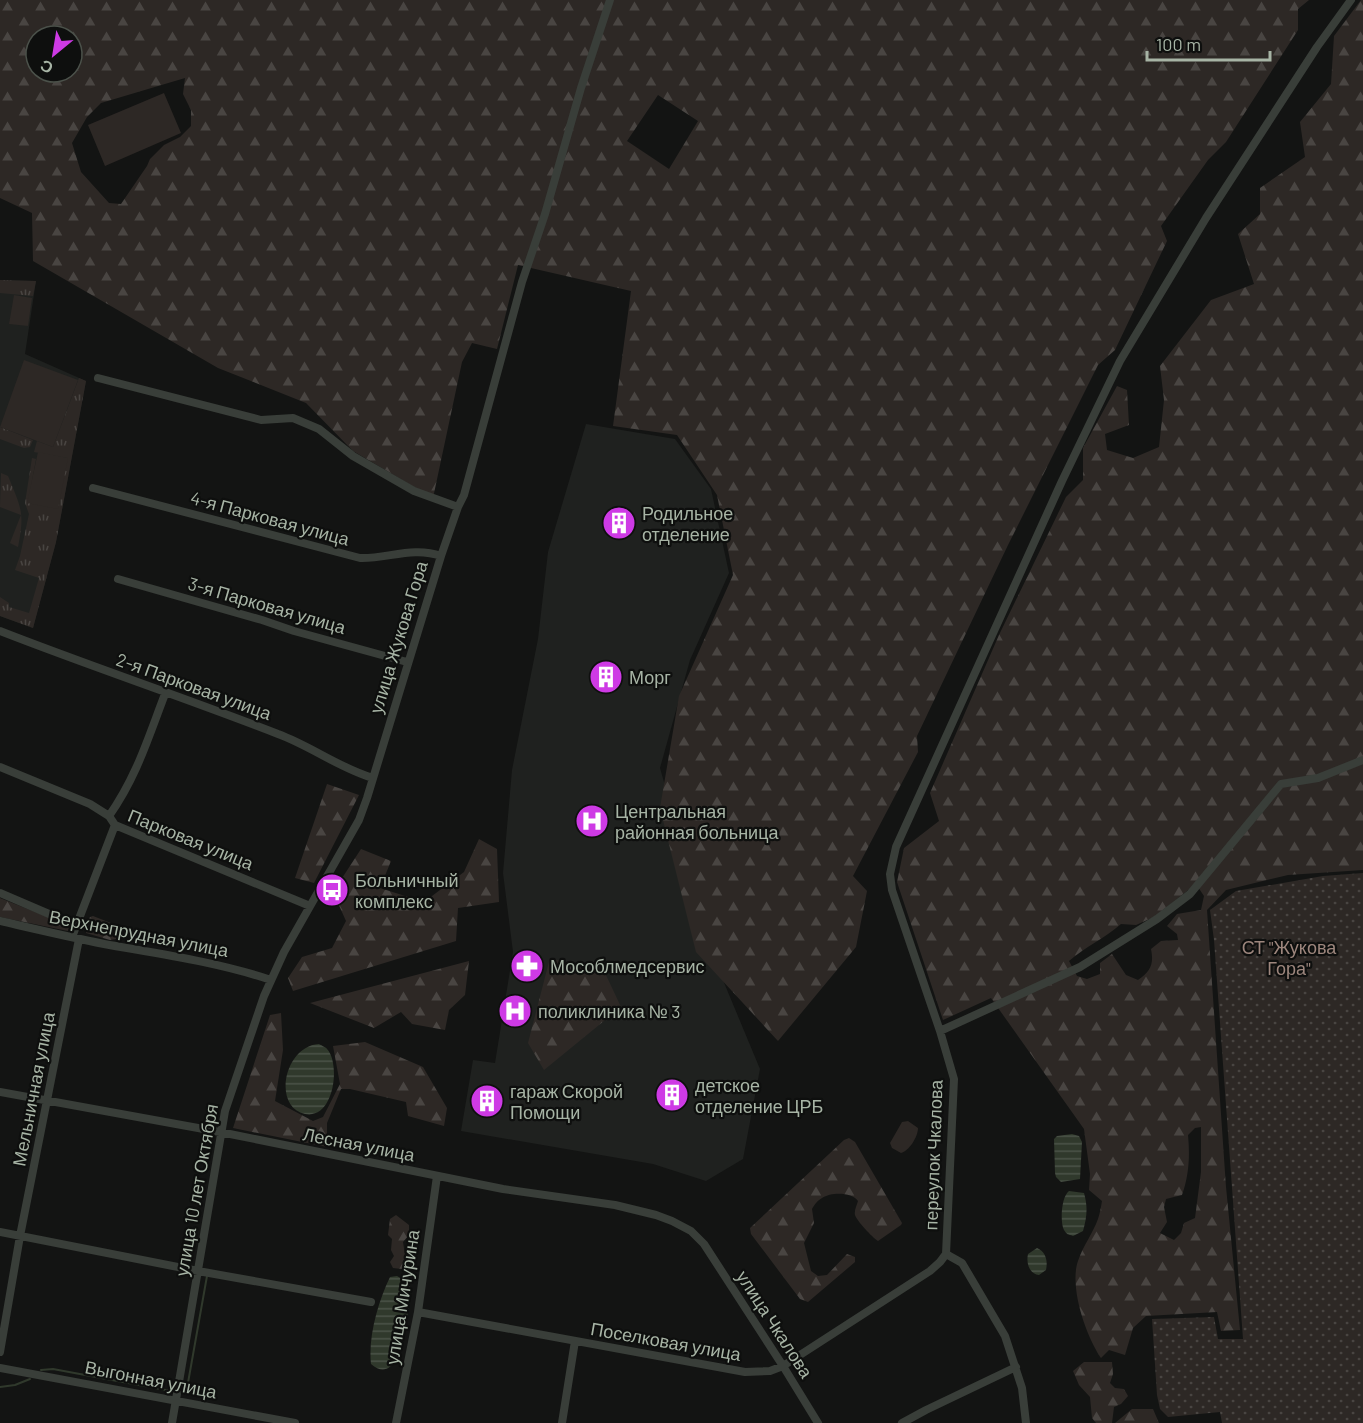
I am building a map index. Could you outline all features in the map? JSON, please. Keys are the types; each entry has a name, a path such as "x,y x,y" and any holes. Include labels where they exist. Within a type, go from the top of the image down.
{"street":[{"path":"98,378 261,420 293,418 319,429 353,456 414,491 458,507 464,495 522,282 610,0"},
{"name":"переулок Чкалова","path":"1026,1423 1022,1388 1005,1336 962,1263 946,1254 954,1079 895,898 890,874 896,848 1062,481 1120,361 1206,219 1317,46 1351,0"},
{"name":"4-я Парковая улица","path":"93,488 360,558 376,559 406,552 441,556"},
{"name":"улица Жукова Гора","path":"373,778 407,662 458,507"},
{"name":"3-я Парковая улица","path":"118,579 233,611 294,632 407,662"},
{"name":"2-я Парковая улица","path":"0,631 165,694 279,734 354,772 373,778"},
{"path":"108,816 122,797 139,765 165,694"},
{"path":"940,1031 1080,967 1156,919 1190,894 1281,784 1318,778 1363,760"},
{"name":"Парковая улица","path":"0,766 90,804 108,816 115,825 310,906"},
{"name":"улица 10 лет Октября","path":"172,1423 220,1132 237,1074 271,980 284,952 359,820 373,778"},
{"name":"Мельничная улица","path":"0,1352 77,926 115,825"},
{"path":"0,893 77,926"},
{"name":"Верхнепрудная улица","path":"0,921 241,970 271,980"},
{"name":"Лесная улица","path":"0,1092 220,1132 503,1189 615,1205 656,1215 691,1231 704,1244"},
{"name":"улица Мичурина","path":"396,1423 418,1312 437,1176"},
{"path":"0,1232 371,1302"},
{"name":"улица Чкалова","path":"704,1244 818,1423"},
{"name":"Поселковая улица","path":"418,1312 745,1372 770,1371 783,1366 930,1271 946,1254"},
{"path":"562,1423 575,1341"},
{"path":"902,1423 1016,1366"},
{"name":"Выгонная улица","path":"0,1368 295,1423"}],"shaded area":[{"path":"0,280 36,281 25,354 86,381 56,542 33,628 0,616"},
{"name":"Центральная районная больница","path":"586,424 675,439 711,489 729,573 690,660 660,768 715,961 760,1069 743,1159 706,1181 653,1164 461,1131 473,1060 495,1063 513,952 503,873 512,770 538,639 548,552"},
{"path":"319,1044 327,1048 334,1066 332,1089 323,1108 315,1114 305,1114 295,1109 288,1100 287,1077 290,1065 297,1055 307,1047"},
{"path":"1072,1134 1079,1136 1082,1142 1080,1179 1061,1182 1055,1173 1054,1139 1057,1136"},
{"path":"1069,1191 1084,1193 1086,1203 1083,1231 1073,1236 1065,1232 1062,1222 1063,1204"},
{"path":"1037,1248 1046,1257 1047,1263 1046,1270 1039,1275 1029,1268 1027,1261 1028,1254"},
{"path":"397,1276 407,1282 411,1290 405,1328 397,1357 390,1366 382,1370 371,1364 371,1343 378,1308 386,1287 390,1277"}],"green space":[{"path":"0,0 1309,0 1298,9 1298,30 1226,142 1208,160 1161,226 1167,241 1115,350 1098,365 1008,545 917,736 918,752 853,876 867,891 856,947 778,1041 696,952 660,808 679,696 733,575 717,495 677,435 613,426 631,291 518,265 497,349 472,343 462,362 433,498 353,451 306,403 218,368 33,261 32,213 0,198","holes":["185,78 183,94 191,110 191,126 180,137 164,145 150,159 121,204 109,203 81,172 72,143 87,117 101,103","658,95 698,121 669,169 627,141"]},
{"path":"1363,0 1363,870 1288,875 1226,890 1207,910 1226,1187 1240,1330 1221,1331 1217,1312 1146,1316 1133,1328 1125,1355 1109,1350 1101,1358 1095,1349 1080,1311 1076,1284 1078,1261 1098,1219 1102,1201 1089,1190 1090,1174 1084,1129 991,998 943,1020 897,882 904,848 939,821 930,793 999,635 1066,497 1083,480 1083,448 1117,386 1127,390 1129,425 1105,434 1107,450 1133,458 1159,447 1164,400 1160,366 1211,300 1254,284 1238,234 1260,214 1260,188 1305,157 1300,122 1331,84 1334,36","holes":["1196,884 1204,896 1201,910 1177,914 1167,926 1177,934 1178,940 1161,941 1151,949 1151,967 1142,977 1138,980 1126,975 1112,954 1100,963 1100,974 1087,979 1077,976 1069,961 1075,956 1121,924 1136,925 1154,917","1201,1127 1201,1172 1195,1218 1184,1223 1181,1233 1174,1240 1160,1233 1167,1222 1164,1207 1166,1199 1182,1195 1188,1165 1188,1135 1195,1128"]},
{"path":"164,93 181,133 105,166 88,125"},
{"path":"0,280 36,281 33,296 0,293"},
{"path":"14,295 32,298 28,326 9,324"},
{"path":"24,360 78,380 53,447 0,427"},
{"path":"79,378 86,381 56,542 33,628 0,616 0,597 9,603 9,607 29,613 39,578 15,570 29,514 25,503 32,458 36,459 28,503 67,458 34,452 37,441 53,447"},
{"path":"0,427 33,440 30,447 24,448 0,439"},
{"path":"38,452 68,458 58,509 27,503"},
{"path":"1,473 8,476 21,515 0,507"},
{"path":"21,516 18,547 10,543"},
{"path":"327,784 359,795 314,883 295,878"},
{"path":"479,839 497,849 499,902 458,908 456,941 293,991 288,978 302,957 332,948 346,921 333,892 361,849 391,861 380,888 424,902 464,872"},
{"name":"СТ \"Жукова Гора\"","path":"1363,873 1363,1423 1222,1423 1220,1412 1168,1417 1160,1409 1157,1395 1152,1319 1214,1317 1218,1339 1243,1339 1210,910 1236,891 1323,876"},
{"path":"0,898 70,926 68,931 0,917"},
{"path":"93,916 116,925 119,931 116,939 110,940 86,933 86,923"},
{"path":"550,958 605,973 621,1007 544,1070 528,1043"},
{"path":"469,961 465,995 449,1010 445,1030 412,1024 401,1012 374,1028 310,1003"},
{"path":"281,1013 283,1050 275,1101 313,1121 323,1117 340,1084 333,1046 365,1042 423,1067 447,1108 444,1126 408,1116 406,1102 341,1089 327,1123 327,1147 233,1128 270,1015"},
{"path":"908,1121 918,1128 918,1132 910,1147 901,1153 892,1148 890,1143 902,1122"},
{"path":"849,1138 855,1142 902,1223 878,1241 856,1218 855,1211 858,1201 855,1198 836,1194 819,1200 812,1209 814,1223 804,1243 811,1271 818,1276 827,1275 847,1254 855,1257 855,1262 808,1302 800,1299 751,1234 750,1228 844,1140"},
{"path":"396,1215 409,1225 409,1235 403,1242 406,1262 402,1269 393,1268 390,1262 394,1256 391,1250 392,1239 388,1235 390,1219"},
{"path":"1084,1362 1112,1362 1113,1374 1110,1383 1115,1388 1124,1389 1128,1396 1121,1404 1114,1407 1112,1423 1096,1423 1092,1418 1090,1397 1079,1385 1073,1371"},
{"path":"1132,1409 1153,1409 1159,1423 1115,1423"}],"waterway":[{"path":"186,1394 207,1276"},
{"path":"41,1370 53,1369 171,1391"},
{"path":"0,1387 15,1385 30,1379"}],"place":[{"name":"Родильное отделение","path":"619,523"},
{"name":"Морг","path":"606,677"},
{"name":"Центральная районная больница","path":"592,821"},
{"name":"Больничный комплекс","path":"332,890"},
{"name":"Мособлмедсервис","path":"527,966"},
{"name":"поликлиника № 3","path":"515,1011"},
{"name":"детское отделение ЦРБ","path":"672,1095"},
{"name":"гараж Скорой Помощи","path":"487,1101"}]}
